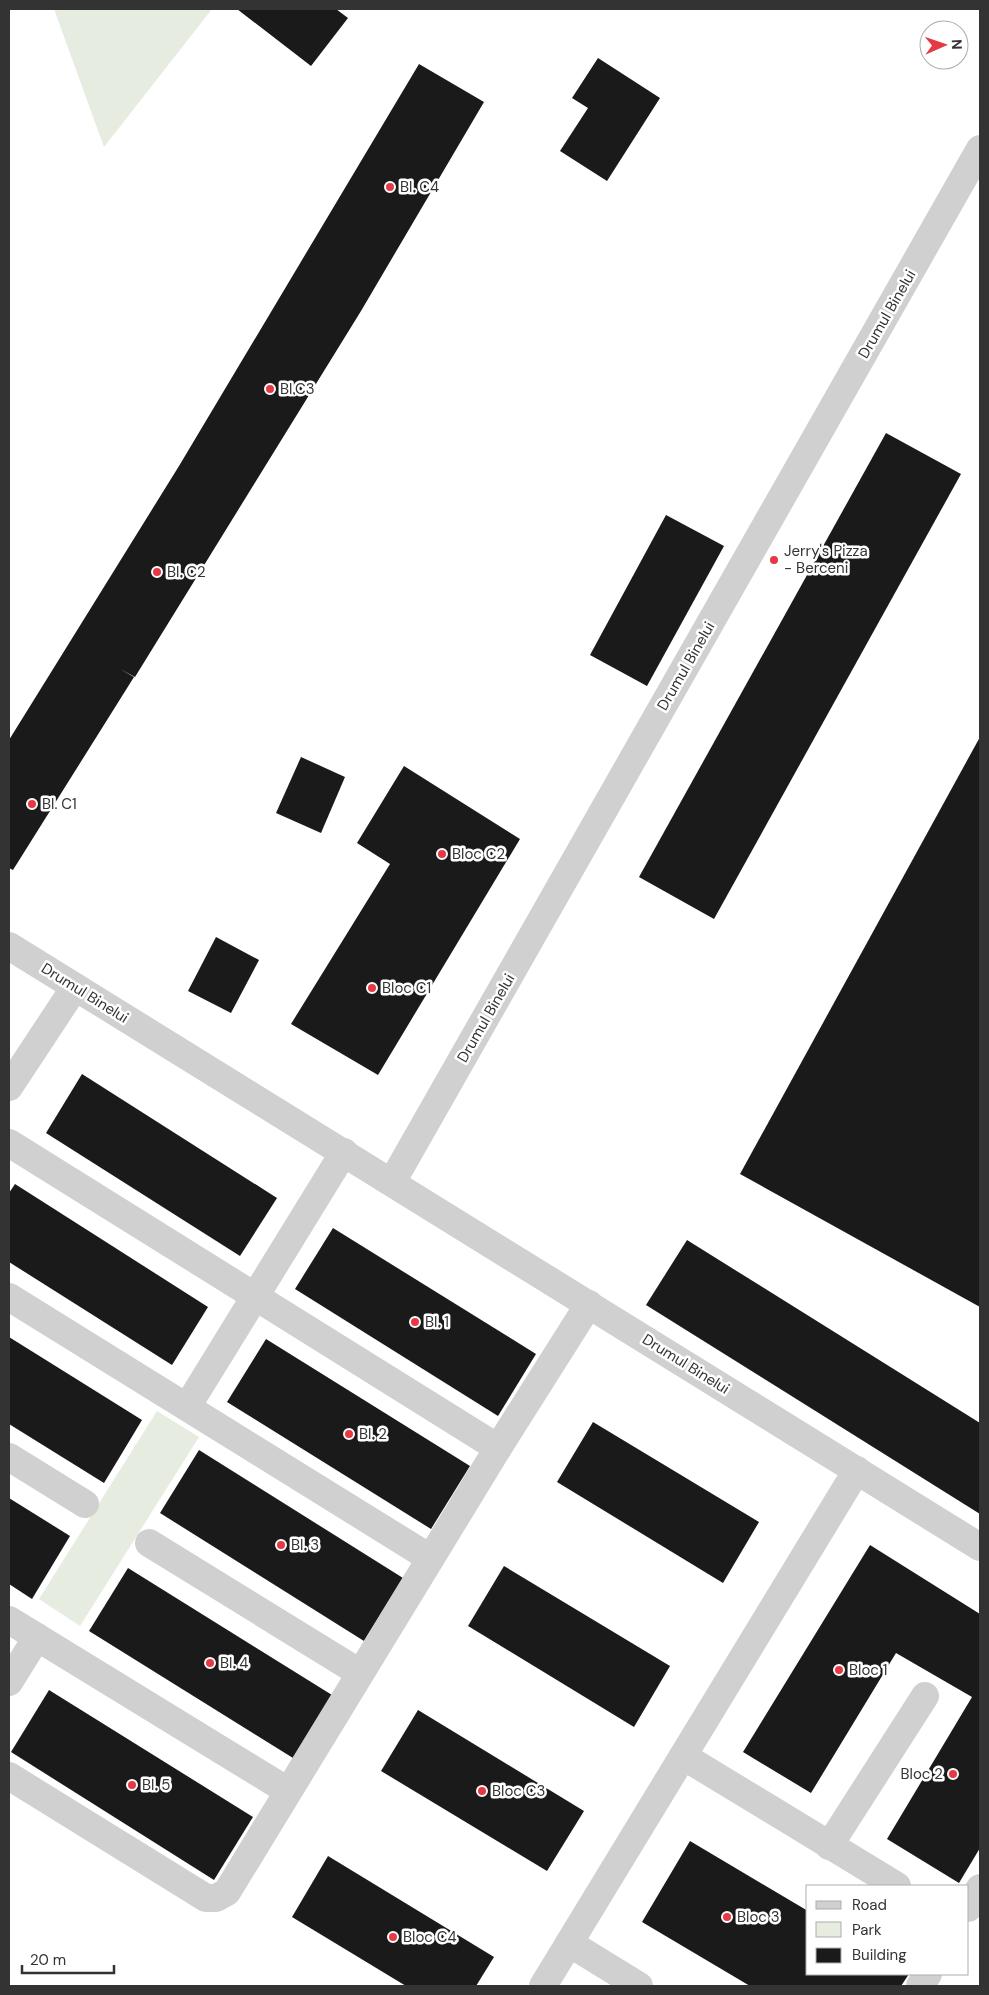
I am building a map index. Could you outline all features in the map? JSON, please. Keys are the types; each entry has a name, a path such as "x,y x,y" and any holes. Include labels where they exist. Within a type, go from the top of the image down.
{"street":[{"name":"Drumul Binelui","path":"392,1182 980,149"},
{"name":"Drumul Binelui","path":"9,946 980,1546"},
{"path":"9,1087 75,987"},
{"path":"9,1143 498,1448"},
{"path":"187,1408 344,1152"},
{"path":"9,1297 430,1558"},
{"path":"9,1776 206,1898 216,1898 226,1892 430,1558 589,1304"},
{"path":"9,1457 84,1504"},
{"path":"543,1986 857,1470"},
{"path":"149,1543 360,1673"},
{"path":"9,1620 288,1791"},
{"path":"9,1682 37,1637"},
{"path":"829,1846 925,1696"},
{"path":"683,1756 895,1885"},
{"path":"969,1906 980,1888"},
{"path":"569,1943 638,1986"},
{"path":"920,1986 927,1975"}],"green space":[{"path":"54,9 212,9 104,147"},
{"path":"157,1411 199,1437 80,1626 39,1599"}],"building":[{"path":"237,9 336,9 348,18 311,66"},
{"path":"598,58 660,98 607,181 560,151 588,108 572,98"},
{"path":"419,64 484,102 361,311 135,677 120,669 134,677 13,870 9,868 9,740 179,466"},
{"path":"886,433 961,474 714,919 639,877"},
{"path":"666,515 724,546 647,686 590,655"},
{"path":"980,737 980,1307 740,1174"},
{"path":"301,757 345,777 321,833 276,813"},
{"path":"404,766 520,839 378,1075 291,1024 390,864 357,843"},
{"path":"216,937 259,960 231,1013 188,991"},
{"path":"82,1074 277,1198 240,1256 46,1133"},
{"path":"15,1184 208,1307 172,1365 9,1262 9,1193"},
{"name":"Bl. 1","path":"333,1228 536,1354 498,1416 295,1289"},
{"path":"687,1240 980,1423 980,1514 646,1305"},
{"path":"9,1337 142,1420 104,1483 9,1424"},
{"name":"Bl. 2","path":"266,1339 470,1466 431,1529 227,1402"},
{"path":"593,1422 759,1522 723,1583 557,1482"},
{"name":"Bl. 3","path":"199,1450 403,1578 364,1641 160,1513"},
{"path":"9,1498 70,1536 32,1599 9,1584"},
{"name":"Bloc 1","path":"870,1545 980,1614 980,1848 959,1883 887,1839 972,1697 896,1653 811,1793 743,1752"},
{"path":"504,1566 670,1666 634,1727 468,1626"},
{"name":"Bl. 4","path":"128,1568 332,1695 293,1758 89,1631"},
{"name":"Bl. 5","path":"49,1690 253,1817 214,1880 11,1752"},
{"name":"Bloc C3","path":"418,1710 584,1811 547,1871 381,1771"},
{"name":"Bloc 3","path":"690,1841 806,1910 806,1975 908,1975 901,1986 750,1986 642,1922"},
{"name":"Bloc C4","path":"328,1856 494,1957 476,1986 406,1986 292,1917"}],"place":[{"name":"Bl. C4","path":"390,187"},
{"name":"Bl.C3","path":"270,389"},
{"name":"Jerry's Pizza - Berceni","path":"774,560"},
{"name":"Bl. C2","path":"157,572"},
{"name":"Bl. C1","path":"32,804"},
{"name":"Bloc C2","path":"442,854"},
{"name":"Bloc C1","path":"372,988"},
{"name":"Bl. 1","path":"415,1322"},
{"name":"Bl. 2","path":"349,1434"},
{"name":"Bl. 3","path":"281,1545"},
{"name":"Bl. 4","path":"210,1663"},
{"name":"Bloc 1","path":"839,1670"},
{"name":"Bloc 2","path":"953,1774"},
{"name":"Bl. 5","path":"132,1785"},
{"name":"Bloc C3","path":"482,1791"},
{"name":"Bloc 3","path":"727,1917"},
{"name":"Bloc C4","path":"393,1937"}]}
